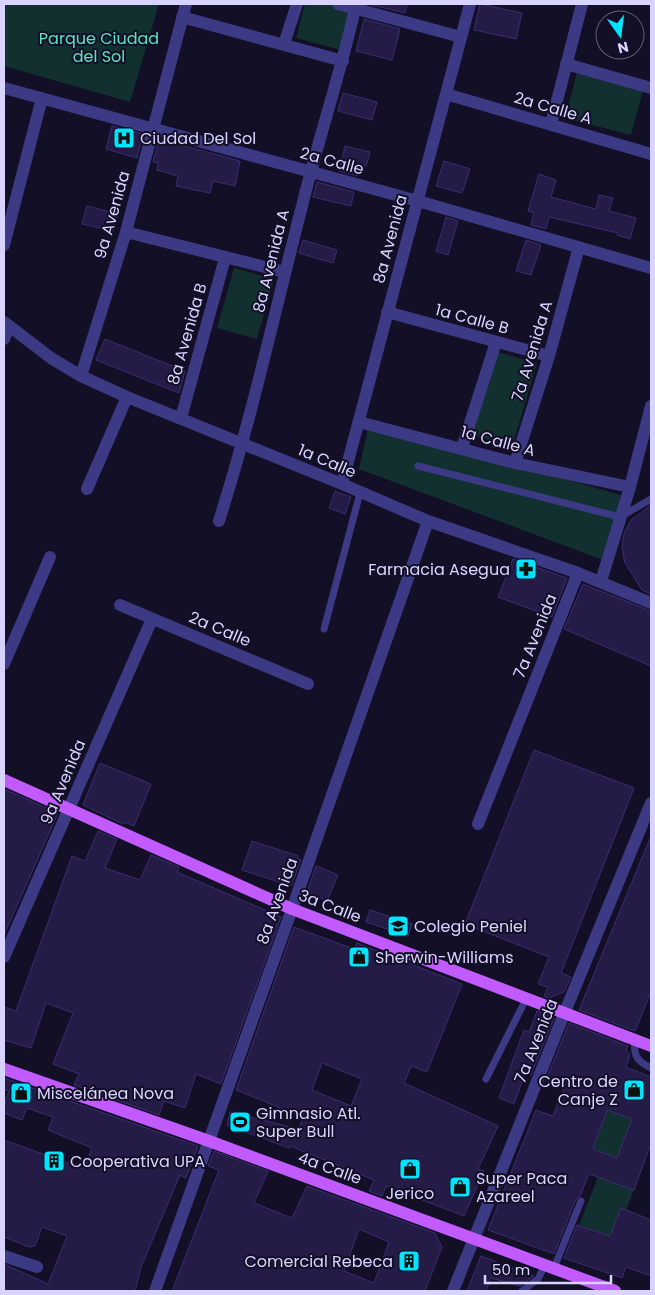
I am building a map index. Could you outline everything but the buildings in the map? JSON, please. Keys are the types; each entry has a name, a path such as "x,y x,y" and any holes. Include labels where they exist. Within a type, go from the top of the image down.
{"main road":[{"name":"3a Calle","path":"4,780 292,909 651,1046"},
{"name":"4a Calle","path":"4,1069 209,1141 615,1291"}],"street":[{"name":"9a Avenida","path":"81,376 126,232 186,4"},
{"path":"284,44 297,4"},
{"path":"338,4 461,37"},
{"name":"8a Avenida","path":"342,484 470,4"},
{"path":"551,124 582,4"},
{"name":"8a Avenida A","path":"219,521 242,445 310,172 343,61 355,9"},
{"path":"182,17 343,61"},
{"path":"566,64 651,88"},
{"name":"2a Calle","path":"4,88 418,200 651,268"},
{"name":"2a Calle A","path":"446,94 651,154"},
{"path":"4,245 9,198 42,98"},
{"path":"126,232 285,272"},
{"name":"7a Avenida A","path":"515,463 549,356 579,247"},
{"name":"8a Avenida B","path":"181,418 225,258"},
{"name":"1a Calle B","path":"387,312 549,356"},
{"path":"4,339 7,324"},
{"name":"1a Calle","path":"7,324 81,376 127,397 428,521 578,572 651,603"},
{"path":"462,448 496,342"},
{"path":"87,489 127,397"},
{"path":"601,581 630,487 651,406"},
{"name":"1a Calle A","path":"359,422 515,463 630,487"},
{"name":"8a Avenida","path":"155,1291 428,521"},
{"path":"4,664 50,557"},
{"name":"7a Avenida","path":"478,824 578,572"},
{"name":"2a Calle","path":"120,605 308,684"},
{"name":"9a Avenida","path":"4,958 152,619"},
{"name":"7a Avenida","path":"453,1291 564,1014 651,804"},
{"path":"4,1256 37,1267"}],"lane":[{"path":"418,466 620,518 651,498"},
{"path":"324,629 360,493"},
{"path":"486,1079 526,999"},
{"path":"635,1040 635,1055 638,1060 651,1068"},
{"path":"522,1291 550,1267 581,1201"}],"green space":[{"name":"Parque Ciudad del Sol","path":"4,4 159,4 130,102 4,66"},
{"path":"305,4 353,4 341,50 296,38"},
{"path":"578,69 644,87 631,135 565,118"},
{"path":"234,268 274,279 257,339 217,328"},
{"path":"497,352 537,363 512,447 472,435"},
{"path":"369,424 621,495 603,560 359,469"},
{"path":"607,1110 632,1119 617,1158 593,1149"},
{"path":"598,1177 634,1190 626,1210 610,1236 579,1225"}],"place":[{"name":"Ciudad Del Sol","path":"124,138"},
{"name":"Farmacia Asegua","path":"526,569"},
{"name":"Colegio Peniel","path":"398,926"},
{"name":"Sherwin-Williams","path":"359,957"},
{"name":"Centro de Canje Z","path":"634,1090"},
{"name":"Miscelánea Nova","path":"21,1093"},
{"name":"Gimnasio Atl. Super Bull","path":"240,1122"},
{"name":"Cooperativa UPA","path":"54,1161"},
{"name":"Jerico","path":"410,1169"},
{"name":"Super Paca Azareel","path":"460,1187"},
{"name":"Comercial Rebeca","path":"409,1261"}]}
